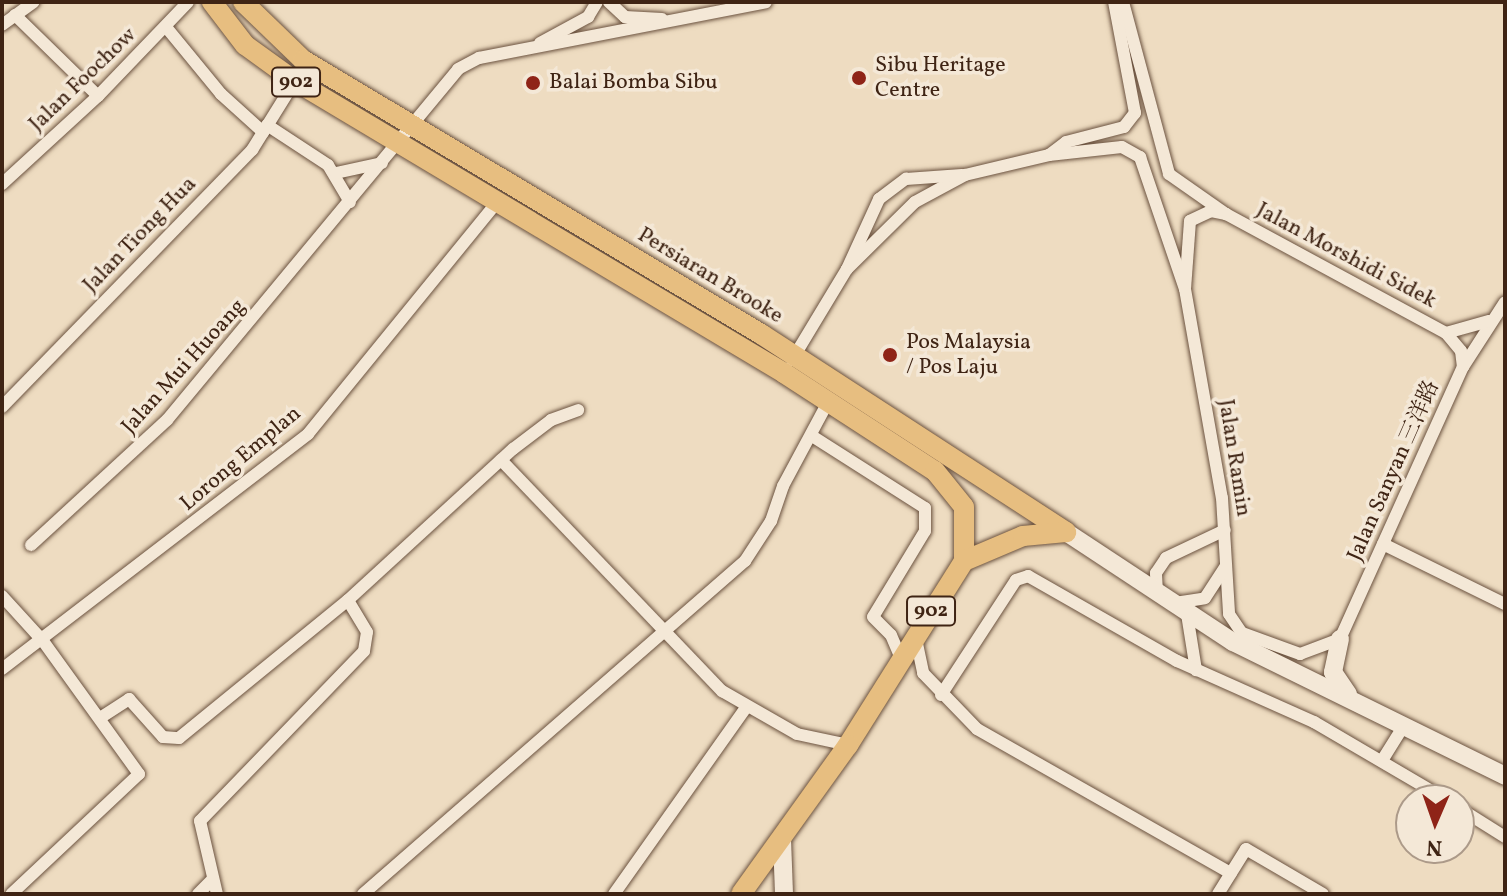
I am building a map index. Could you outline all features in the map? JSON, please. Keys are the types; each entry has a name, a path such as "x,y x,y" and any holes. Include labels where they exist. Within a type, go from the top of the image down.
{"main road":[{"name":"Persiaran Brooke","path":"212,2 237,37 389,154 497,202 789,364 828,402 953,488 966,515 964,561"},
{"name":"Persiaran Brooke","path":"243,2 303,60 789,364 1066,532"},
{"path":"964,561 1023,536 1066,532"},
{"name":"902","path":"741,894 848,745 964,561"}],"street":[{"path":"2,25 34,2"},
{"name":"Jalan Foochow","path":"2,184 98,96 188,2"},
{"path":"534,47 588,17 597,2"},
{"path":"609,2 625,17 677,20 766,2"},
{"path":"1049,155 1066,142 1124,127 1135,113 1114,2"},
{"name":"Jalan Morshidi Sidek","path":"1123,2 1163,163 1183,186 1226,214 1446,333"},
{"path":"15,15 98,96"},
{"name":"Jalan Mui Huoang","path":"31,545 167,420 458,69 479,58 677,20"},
{"path":"166,27 221,94 265,128 336,173 350,202"},
{"name":"Jalan Tiong Hua","path":"2,407 252,150 295,81"},
{"path":"789,364 847,269 867,219 888,190 906,179 965,175 1049,155 1132,149 1140,157 1185,289"},
{"path":"336,173 389,154"},
{"path":"847,269 915,202 965,175"},
{"name":"Lorong Emplan","path":"2,669 43,641 308,434 497,202"},
{"name":"Jalan Ramin","path":"1226,214 1211,211 1190,221 1185,289 1225,530 1229,614 1242,633 1300,654 1340,639"},
{"name":"Jalan Sanyan 三洋路","path":"1340,639 1463,367 1489,321 1505,302"},
{"path":"1463,367 1461,351 1446,333 1489,321"},
{"path":"363,894 668,633 745,561 828,402"},
{"path":"100,718 129,699 163,737 179,738 348,600 501,460 551,420 578,410"},
{"path":"812,436 925,508 925,531 873,617 891,635 901,658"},
{"path":"501,460 745,709 797,734 848,745"},
{"path":"1164,600 1155,580 1166,558 1225,530"},
{"path":"1066,532 1187,614 1505,776"},
{"path":"1383,544 1505,604"},
{"path":"1164,600 1189,604 1205,598 1215,589 1227,563"},
{"path":"941,695 1021,577 1041,580 1196,670 1314,722 1422,784"},
{"path":"2,596 43,641 139,774 11,894"},
{"path":"217,894 200,821 364,651 367,632 348,600"},
{"path":"1187,614 1196,670"},
{"path":"915,636 923,673 977,729 1231,873"},
{"path":"1340,639 1334,680 1363,706"},
{"path":"614,894 745,709"},
{"path":"1383,759 1404,726"},
{"path":"1475,818 1505,837"},
{"path":"782,839 782,886"},
{"path":"1218,894 1246,849 1323,894"},
{"path":"198,894 212,880"}],"place":[{"name":"Sibu Heritage Centre","path":"859,78"},
{"name":"Balai Bomba Sibu","path":"533,83"},
{"name":"Pos Malaysia / Pos Laju","path":"890,355"}]}
